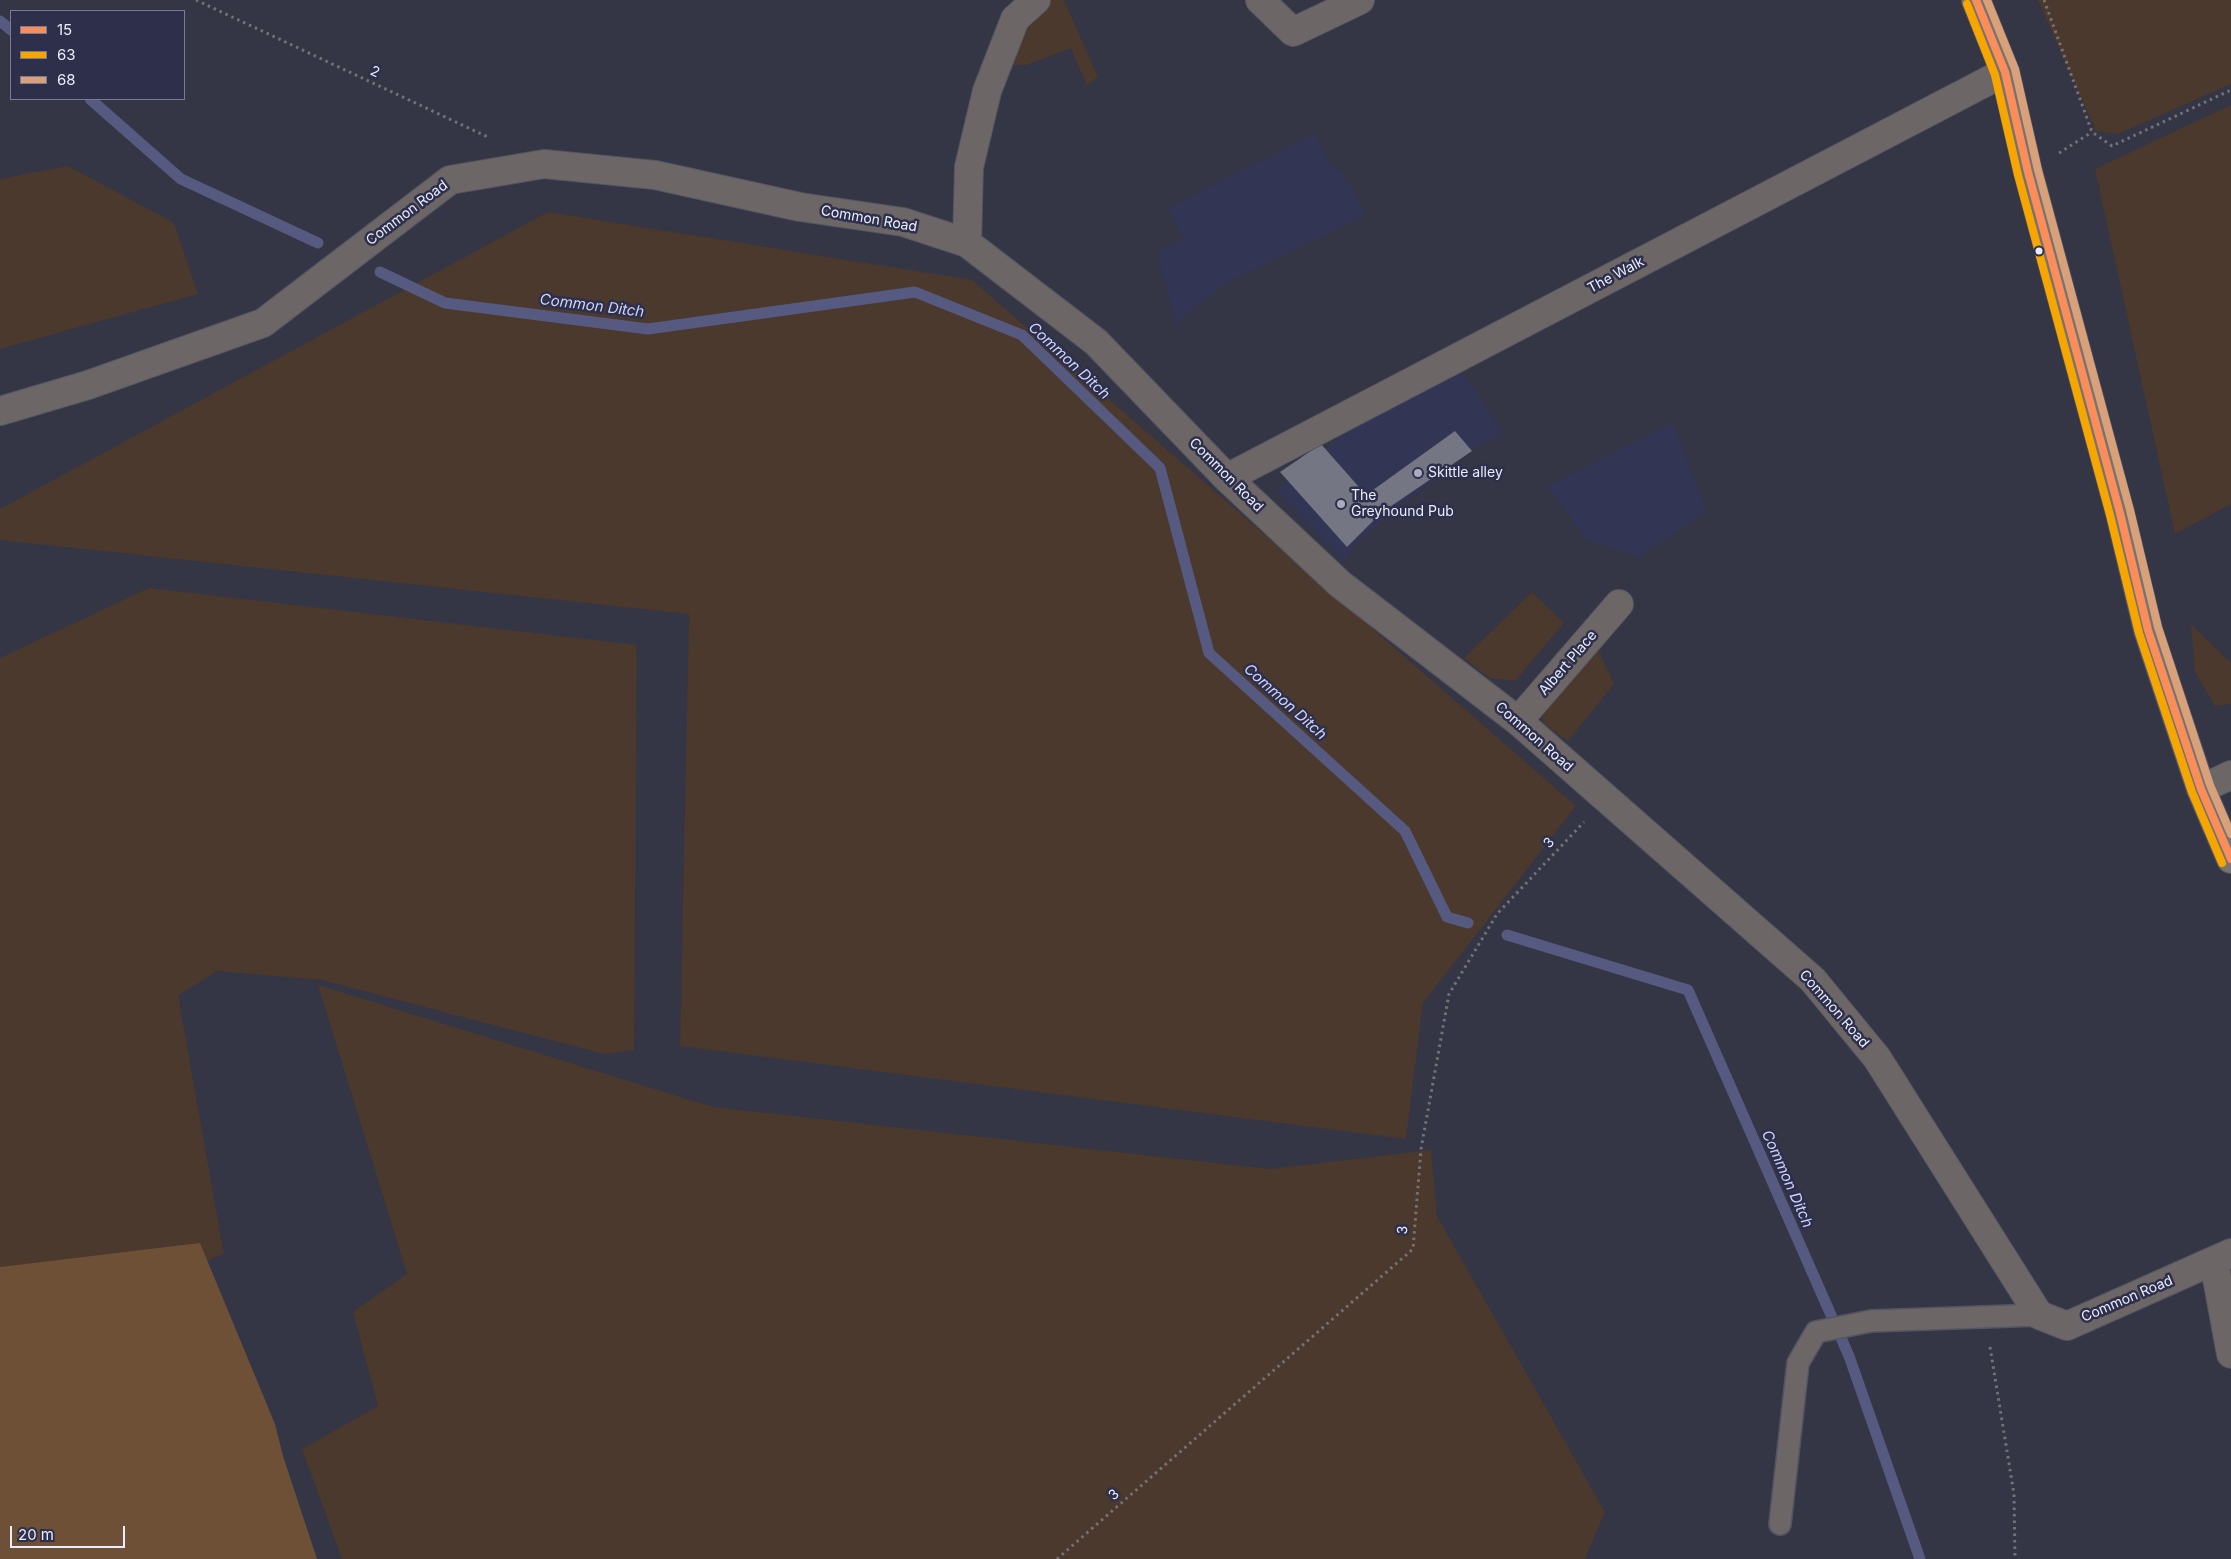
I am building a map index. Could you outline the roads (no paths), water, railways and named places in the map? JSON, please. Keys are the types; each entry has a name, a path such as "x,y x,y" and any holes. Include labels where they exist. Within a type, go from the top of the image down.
{"main road":[{"path":"1976,0 2005,72 2028,172 2120,513 2148,630 2201,789 2231,859"}],"street":[{"path":"967,243 969,167 987,91 1015,19 1036,0"},
{"path":"1260,0 1293,32 1360,0"},
{"name":"The Walk","path":"1227,478 2005,72"},
{"name":"Common Road","path":"0,411 88,386 263,323 450,180 544,164 655,175 800,207 902,222 967,243 1096,342 1227,478 1340,584 1518,721 1605,800 1813,980 1877,1058 2039,1315 2067,1326 2223,1258"},
{"name":"Albert Place","path":"1518,721 1619,604"},
{"path":"2201,789 2231,774"},
{"path":"2223,1258 2231,1354"}],"lane":[{"path":"1780,1524 1798,1363 1816,1332 1862,1323 1992,1315 2039,1315"}],"waterway":[{"name":"Common Ditch","path":"0,21 10,29"},
{"name":"Common Ditch","path":"91,100 181,179 318,243"},
{"name":"Common Ditch","path":"380,272 445,303 648,329 915,292 1022,335 1160,468 1209,653 1405,831 1447,917 1468,923"},
{"name":"Common Ditch","path":"1507,935 1688,990 1849,1356 1920,1559"}],"place":[{"name":"Skittle alley","path":"1418,473"},
{"name":"The Greyhound Pub","path":"1341,504"}]}
